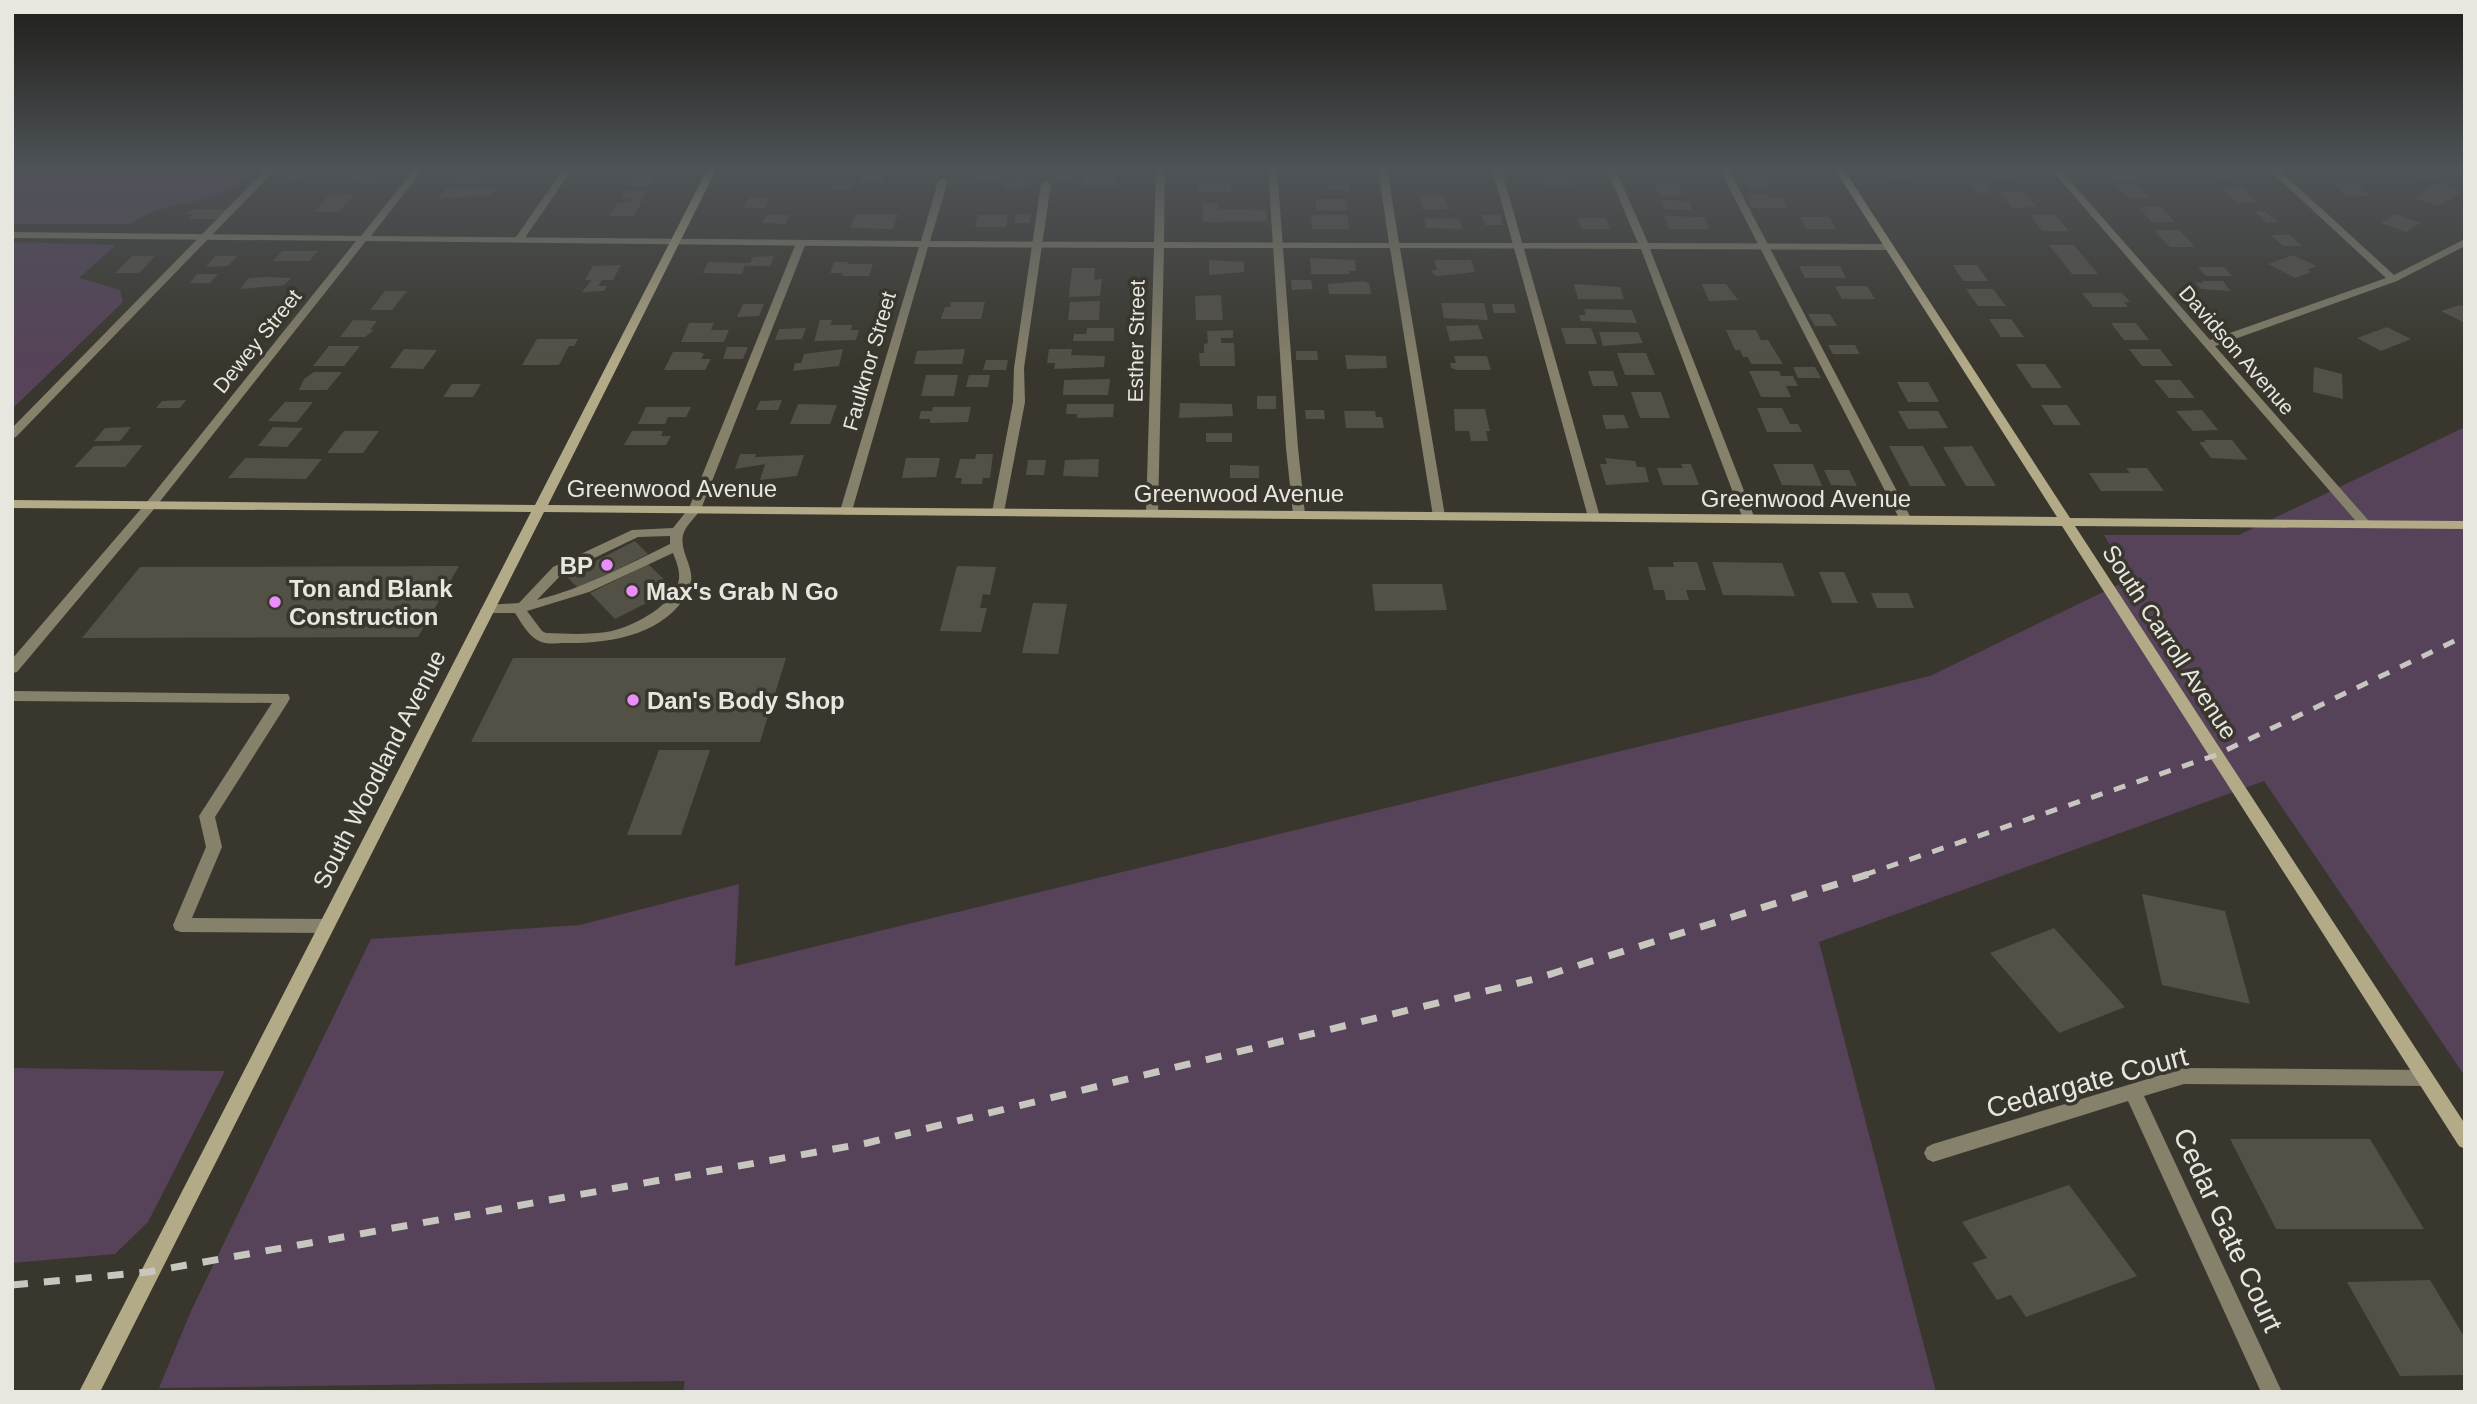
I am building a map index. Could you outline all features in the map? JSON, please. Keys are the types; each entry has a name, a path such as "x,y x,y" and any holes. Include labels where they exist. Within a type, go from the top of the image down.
{"street":[{"path":"12,435 212,234"},
{"name":"Dewey Street","path":"12,668 150,506 368,234"},
{"path":"519,240 524,234"},
{"name":"South Woodland Avenue","path":"89,1392 679,234"},
{"name":"Faulknor Street","path":"846,511 926,234"},
{"path":"998,512 1019,402 1019,368 1037,234"},
{"name":"Esther Street","path":"1152,513 1158,234"},
{"path":"1279,234 1292,448 1299,514"},
{"path":"1393,234 1438,516"},
{"path":"1517,234 1594,517"},
{"path":"1639,234 1749,519"},
{"path":"1758,234 1906,520"},
{"name":"South Carroll Avenue","path":"1880,234 2465,1140"},
{"name":"Davidson Avenue","path":"2110,234 2365,524"},
{"path":"2343,234 2393,279"},
{"path":"12,235 923,244 1280,243 1889,247"},
{"path":"2207,345 2393,279 2465,242"},
{"path":"488,610 520,610 568,598 677,539 695,509 801,243"},
{"name":"Greenwood Avenue","path":"12,504 2465,525"},
{"path":"520,610 558,570 636,533 677,539"},
{"path":"520,610 537,634 544,638 618,636 647,625 679,598 686,584 687,568 677,539"},
{"path":"12,696 283,698 207,816 214,847 181,925 326,926"},
{"name":"Cedargate Court","path":"1933,1153 2184,1076 2425,1078"},
{"name":"Cedar Gate Court","path":"2133,1092 2272,1392"}],"shaded area":[{"path":"12,242 116,245 79,278 120,290 123,302 12,409"},
{"path":"2465,427 2465,1076 2264,781 1819,942 1936,1392 683,1392 685,1381 159,1388 191,1311 371,939 580,925 739,884 735,966 1930,676 2130,579 2104,535 2239,535"},
{"path":"12,1068 225,1071 148,1222 115,1254 12,1263"}],"building":[{"path":"2157,234 2182,234 2195,247 2170,247"},
{"path":"2271,235 2290,235 2302,246 2283,246"},
{"path":"2049,245 2074,245 2098,274 2072,274"},
{"path":"282,251 318,251 309,261 273,261"},
{"path":"2293,255 2317,266 2307,270 2311,272 2295,278 2268,264"},
{"path":"132,256 155,256 139,273 115,273"},
{"path":"215,256 237,256 228,266 206,267"},
{"path":"774,256 770,266 745,266 742,274 703,273 708,262 750,263 753,257"},
{"path":"1310,258 1355,260 1356,271 1349,271 1350,274 1311,274"},
{"path":"1209,260 1244,262 1244,272 1209,275"},
{"path":"1434,260 1471,260 1475,272 1438,276 1433,274 1432,270 1437,270"},
{"path":"834,262 873,264 869,276 842,276 843,273 830,273"},
{"path":"621,265 613,280 602,280 598,286 607,286 604,291 582,292 592,280 585,280 593,266"},
{"path":"1953,265 1977,265 1988,281 1963,281"},
{"path":"1799,266 1840,266 1846,278 1805,278"},
{"path":"2198,267 2224,267 2232,276 2206,276"},
{"path":"1072,268 1095,268 1094,280 1102,279 1100,296 1069,297"},
{"path":"197,274 218,274 210,283 190,283"},
{"path":"249,278 291,278 284,285 240,289"},
{"path":"1291,280 1311,280 1313,289 1292,290"},
{"path":"1363,281 1369,283 1371,294 1329,294 1328,284"},
{"path":"2202,281 2223,281 2230,291 2201,289 2195,282 2203,283"},
{"path":"1574,284 1620,287 1624,299 1578,299"},
{"path":"1702,284 1726,284 1738,300 1709,301"},
{"path":"1835,286 1867,286 1875,299 1842,299"},
{"path":"1966,289 1993,289 2006,306 1978,306"},
{"path":"385,291 407,291 392,310 370,310"},
{"path":"2082,293 2122,293 2130,302 2124,302 2128,307 2093,307"},
{"path":"1221,295 1223,320 1196,320 1195,296"},
{"path":"1100,301 1099,320 1068,320 1070,302"},
{"path":"951,302 985,302 981,319 941,319 945,307 950,307"},
{"path":"1441,303 1484,303 1488,320 1444,318"},
{"path":"743,304 764,304 759,316 737,317"},
{"path":"1492,304 1514,304 1516,313 1494,313"},
{"path":"2460,305 2465,307 2465,323 2441,311"},
{"path":"1584,309 1632,310 1637,323 1581,321 1579,315 1586,315"},
{"path":"1808,314 1830,314 1837,326 1815,326"},
{"path":"1989,319 2011,319 2024,337 2001,337"},
{"path":"353,320 377,321 370,330 374,330 365,337 340,337"},
{"path":"820,320 832,320 830,325 852,325 851,330 859,330 856,340 814,341"},
{"path":"689,323 714,323 711,330 729,330 724,342 681,342"},
{"path":"2111,323 2136,323 2149,340 2124,340"},
{"path":"1478,325 1483,339 1450,341 1446,326"},
{"path":"2387,327 2411,339 2381,351 2357,338"},
{"path":"806,328 802,339 775,340 779,329"},
{"path":"1087,328 1114,328 1114,341 1073,341 1074,334 1086,334"},
{"path":"1561,328 1591,328 1597,344 1566,344"},
{"path":"1233,330 1233,338 1221,338 1221,343 1234,343 1235,366 1200,366 1199,353 1204,353 1204,344 1208,343 1207,331"},
{"path":"1726,330 1756,330 1761,340 1768,340 1783,364 1751,364 1740,350 1735,350"},
{"path":"1599,332 1638,332 1643,343 1603,346"},
{"path":"537,339 578,339 574,346 569,346 559,365 522,365"},
{"path":"1828,345 1855,345 1860,354 1833,354"},
{"path":"329,346 360,346 344,366 313,366"},
{"path":"727,347 748,347 743,359 723,359"},
{"path":"404,349 437,350 423,369 390,368"},
{"path":"843,349 839,366 793,371 795,363 801,363 804,354"},
{"path":"965,349 962,364 914,364 917,351"},
{"path":"1049,349 1072,349 1071,355 1105,356 1104,367 1054,369 1055,363 1047,363"},
{"path":"2129,349 2160,349 2173,366 2142,366"},
{"path":"1296,351 1317,351 1318,360 1296,360"},
{"path":"673,352 699,352 704,354 701,359 711,359 705,370 664,370"},
{"path":"1617,353 1646,353 1655,375 1625,375"},
{"path":"1345,355 1386,356 1387,368 1347,369"},
{"path":"1454,356 1487,356 1491,370 1451,368 1450,363 1456,363"},
{"path":"986,360 1008,360 1006,370 983,370"},
{"path":"2016,364 2045,364 2062,388 2032,388"},
{"path":"1793,367 1815,367 1821,378 1798,378"},
{"path":"2314,367 2342,374 2343,399 2313,392"},
{"path":"1588,371 1613,371 1618,386 1593,386"},
{"path":"1749,371 1779,371 1781,376 1793,376 1798,386 1786,386 1791,397 1761,397"},
{"path":"314,372 342,372 327,390 299,390 304,379"},
{"path":"926,375 958,375 954,396 921,396"},
{"path":"969,375 990,375 988,387 966,387"},
{"path":"1110,379 1108,395 1063,395 1064,380"},
{"path":"2154,380 2180,380 2195,398 2169,398"},
{"path":"1897,382 1928,382 1939,402 1908,402"},
{"path":"452,384 481,384 473,397 443,397"},
{"path":"1631,392 1661,392 1670,418 1640,418"},
{"path":"1257,396 1276,396 1276,409 1257,409"},
{"path":"186,400 180,408 156,408 162,401"},
{"path":"782,400 778,410 756,410 760,401"},
{"path":"285,402 313,402 297,422 268,421"},
{"path":"1180,403 1232,404 1233,416 1179,418"},
{"path":"798,404 837,405 830,424 790,424"},
{"path":"1067,404 1114,404 1113,417 1077,418 1077,414 1066,414"},
{"path":"2041,405 2067,405 2081,425 2054,425"},
{"path":"646,407 691,407 686,417 668,417 665,424 638,424"},
{"path":"933,407 971,407 968,422 930,423 930,419 919,419 921,411 932,411"},
{"path":"1757,408 1782,408 1790,424 1798,424 1802,432 1767,432"},
{"path":"1454,409 1485,409 1490,431 1486,431 1488,441 1471,441 1469,431 1455,431"},
{"path":"1305,410 1324,410 1325,419 1306,419"},
{"path":"2202,410 2218,430 2193,431 2176,411"},
{"path":"1344,411 1375,411 1376,417 1382,417 1384,428 1346,428"},
{"path":"1898,411 1938,411 1948,428 1908,429"},
{"path":"1602,415 1624,415 1629,428 1606,429"},
{"path":"131,427 120,441 94,441 105,428"},
{"path":"273,427 303,428 287,447 258,446"},
{"path":"344,431 379,431 363,453 327,453"},
{"path":"632,431 663,431 661,436 671,436 666,445 624,445"},
{"path":"1206,433 1232,433 1232,442 1206,442"},
{"path":"2204,440 2232,440 2248,460 2211,458 2199,442 2206,442"},
{"path":"143,445 125,467 74,467 94,446"},
{"path":"1889,446 1923,446 1946,486 1910,486"},
{"path":"1972,446 1996,486 1966,486 1943,447"},
{"path":"740,454 756,454 755,457 804,455 797,476 760,480 765,464 735,469"},
{"path":"976,454 993,454 990,478 983,478 982,484 961,484 962,478 955,478 960,459 975,459"},
{"path":"245,458 322,459 306,479 228,478"},
{"path":"906,458 940,458 936,477 902,478"},
{"path":"1605,458 1635,461 1637,467 1645,467 1649,482 1606,485 1600,464 1607,464"},
{"path":"1099,459 1098,477 1063,476 1065,460"},
{"path":"1028,460 1046,460 1044,475 1026,475"},
{"path":"1681,464 1691,464 1699,485 1663,485 1657,468 1683,468"},
{"path":"1773,464 1813,464 1822,486 1782,485"},
{"path":"1230,465 1259,466 1259,478 1230,478"},
{"path":"2126,468 2147,468 2164,491 2101,491 2089,473 2130,473"},
{"path":"1824,470 1849,470 1857,486 1831,485"},
{"name":"BP","path":"635,541 648,554 579,589 566,576"},
{"path":"1673,562 1697,562 1706,590 1686,590 1689,600 1666,600 1664,590 1654,590 1648,567 1674,567"},
{"path":"1712,562 1782,563 1795,596 1723,595"},
{"name":"Max's Grab N Go","path":"648,564 674,589 615,619 590,593"},
{"name":"Ton and Blank Construction","path":"459,566 418,637 82,638 140,567"},
{"path":"957,566 996,567 990,595 983,594 980,608 987,608 981,632 940,631"},
{"path":"1819,572 1844,572 1858,603 1832,603"},
{"path":"1372,584 1442,584 1447,610 1375,611"},
{"path":"1871,593 1908,593 1914,608 1877,608"},
{"path":"1033,603 1067,604 1058,654 1022,653"},
{"name":"Dan's Body Shop","path":"513,658 786,658 760,742 471,742"},
{"path":"659,750 710,750 681,835 627,835"},
{"path":"2142,894 2225,911 2250,1004 2162,985"},
{"path":"2054,928 2125,1007 2059,1033 1990,953"},
{"path":"2230,1139 2370,1139 2424,1229 2276,1229"},
{"path":"2069,1185 2137,1276 2026,1317 2011,1295 1997,1300 1972,1263 1987,1258 1962,1222"},
{"path":"2430,1280 2465,1338 2465,1375 2400,1376 2347,1282"}],"railway":[{"path":"1864,875 2216,755 2465,636"},
{"path":"12,1285 148,1272 867,1143 1535,979 1869,874"}],"place":[{"name":"BP","path":"607,565"},
{"name":"Max's Grab N Go","path":"632,591"},
{"name":"Ton and Blank Construction","path":"275,602"},
{"name":"Dan's Body Shop","path":"633,700"}]}
